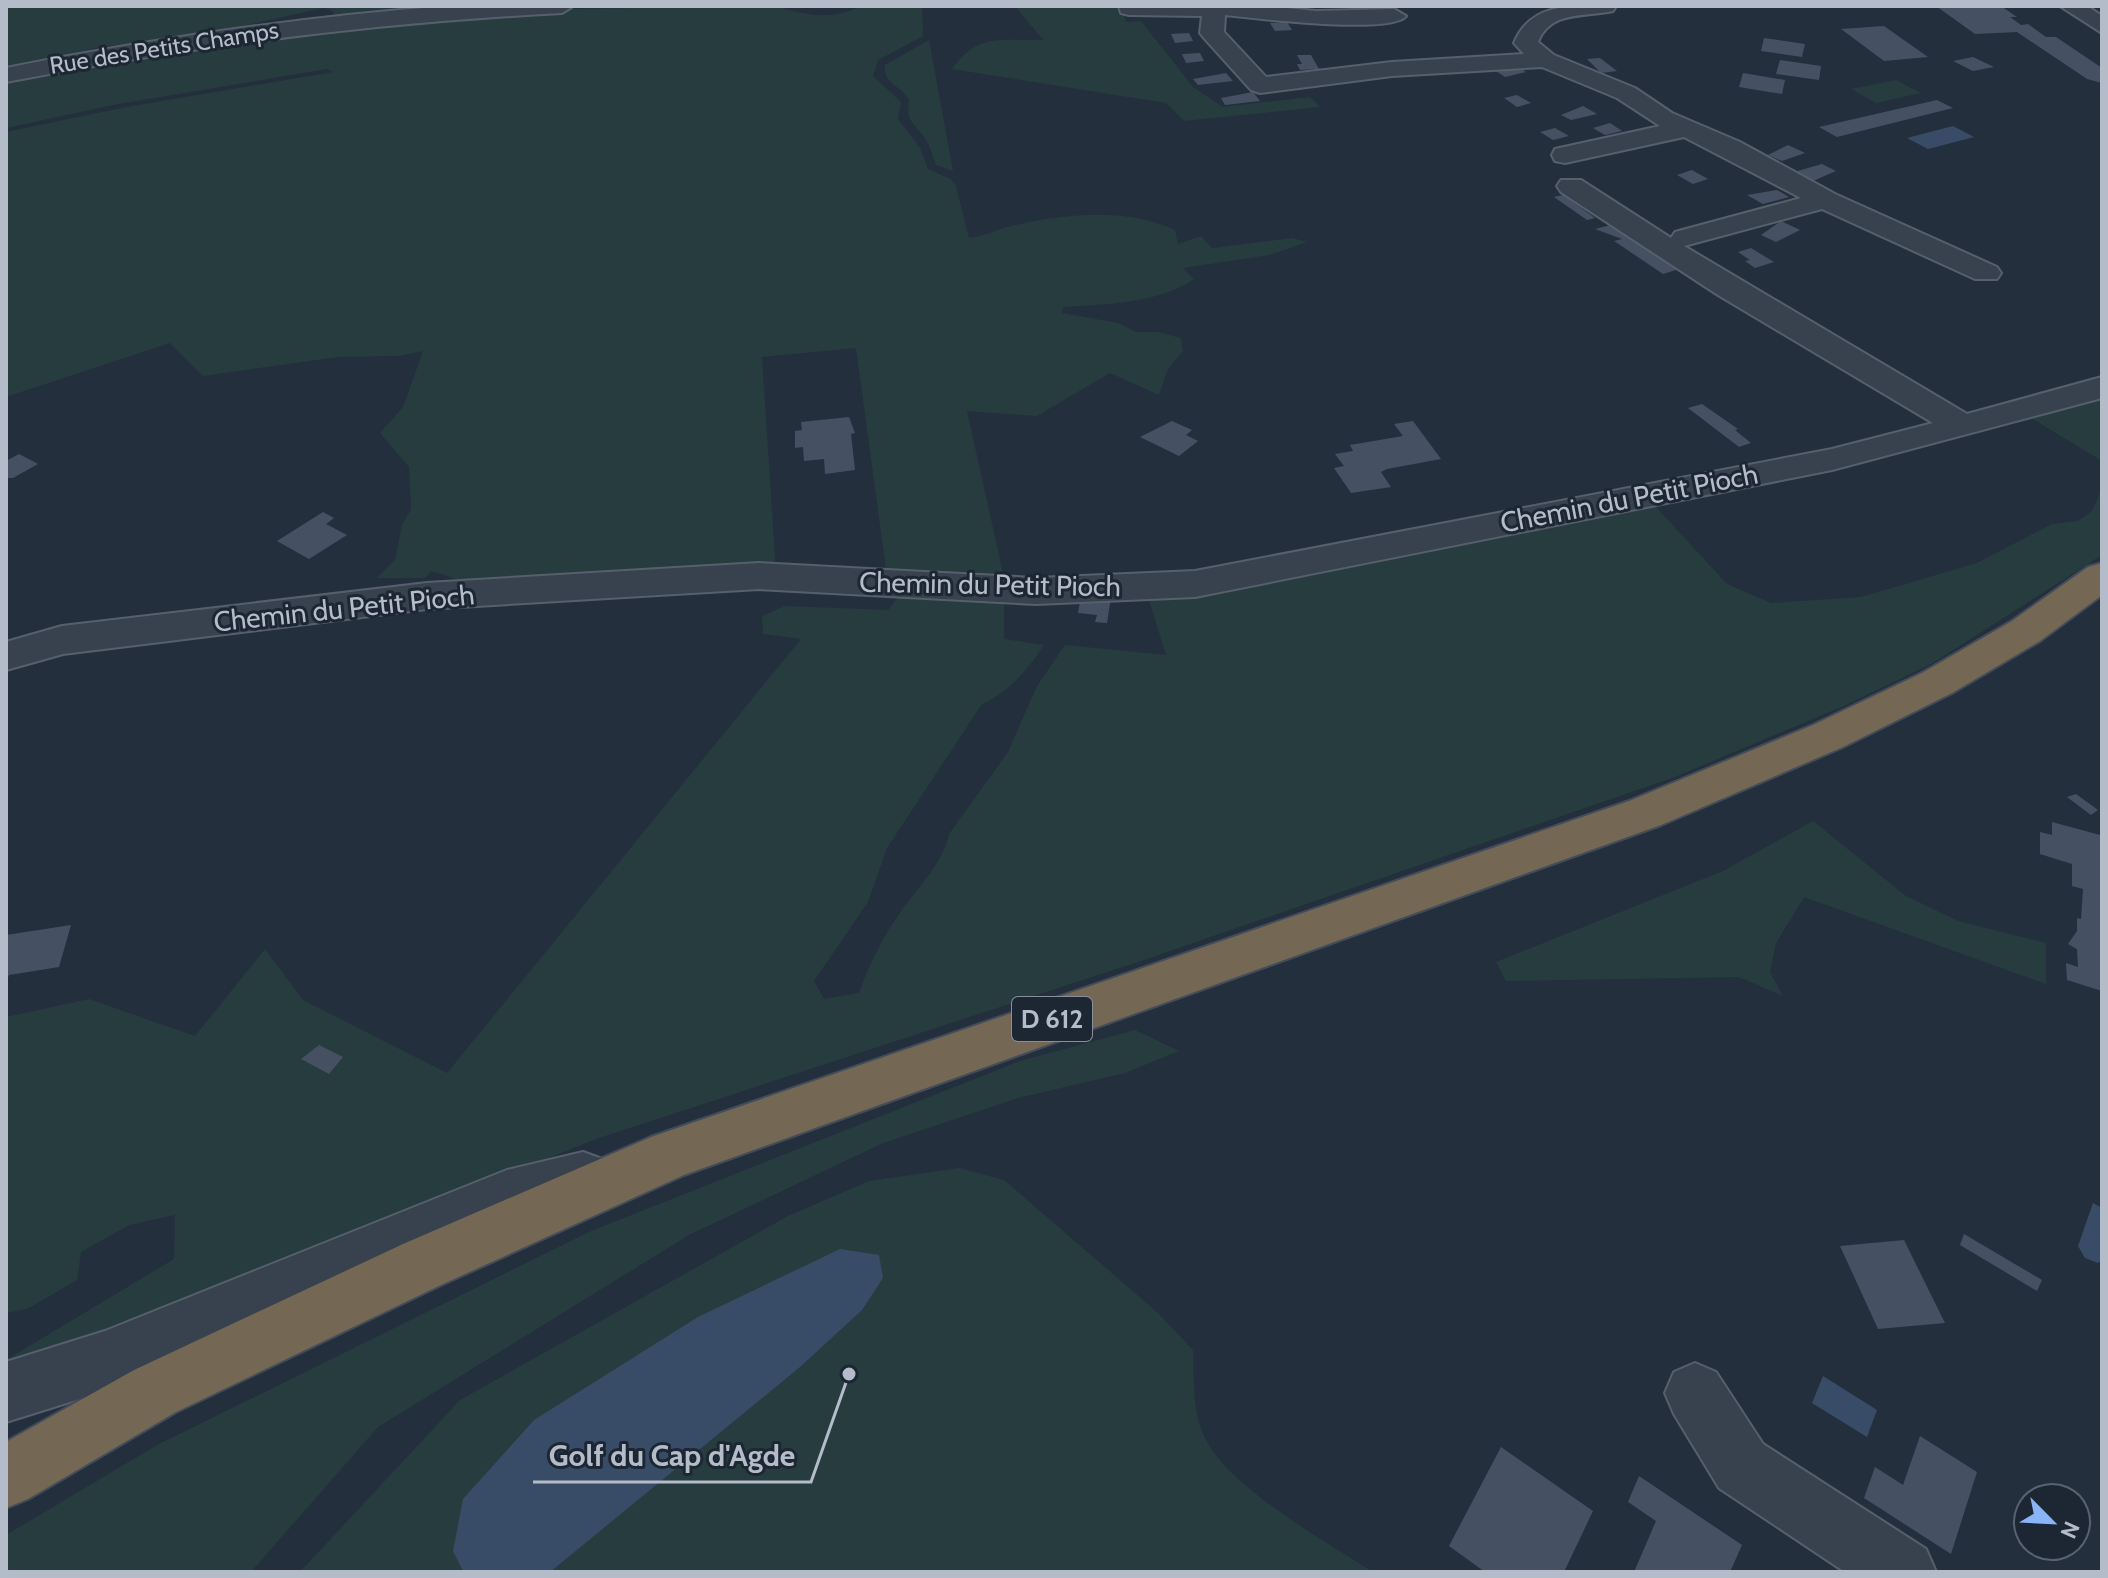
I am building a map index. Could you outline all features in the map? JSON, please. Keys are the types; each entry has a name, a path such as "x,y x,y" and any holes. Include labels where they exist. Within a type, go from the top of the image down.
{"highway":[{"name":"D 612","path":"6,1477 155,1391 423,1264 670,1155 1645,813 1828,736 1937,683 2026,631 2102,576"}],"street":[{"name":"Rue des Petits Champs","path":"6,75 352,15 562,6"},
{"path":"1605,6 1571,9 1540,22 1526,43 1532,52 1545,60 1626,93 1683,129 1731,148 1825,200 1986,273"},
{"path":"2071,6 2102,26"},
{"path":"1129,8 1243,8 1316,18 1394,16"},
{"path":"1217,9 1212,33 1260,85 1392,69 1545,60"},
{"path":"1683,129 1568,170 1729,289 1962,426"},
{"path":"1685,238 1825,200"},
{"name":"Chemin du Petit Pioch","path":"6,656 62,640 427,596 743,577 1036,591 1195,584 1832,459 2102,387"},
{"path":"6,1392 105,1361 507,1196 670,1155"},
{"path":"1695,1393 1741,1466 1903,1572"}],"green space":[{"path":"6,6 533,6 336,19 332,10 323,8 238,27 229,34 99,47 6,70"},
{"path":"776,6 829,15 860,6 922,6 923,36 878,60 873,76 901,102 898,119 920,148 928,169 951,179 956,186 969,238 1031,222 1073,216 1115,215 1175,230 1178,244 1201,236 1212,248 1292,238 1307,242 1270,255 1183,268 1194,279 1164,294 1113,303 1063,307 1062,313 1118,323 1136,332 1158,332 1181,338 1183,351 1168,369 1159,395 1110,373 1037,416 967,411 1005,582 887,577 856,348 762,357 776,572 460,580 431,571 425,578 377,578 395,560 402,525 411,509 409,467 380,433 403,407 423,351 398,356 338,357 203,376 170,343 6,397 6,132 121,108 333,72 327,69 118,104 6,128 6,77 255,36 562,9"},
{"path":"1015,6 1121,6 1126,22 1141,21 1193,87 1223,107 1310,97 1320,107 1184,121 1166,103 952,69 971,49 981,44 1003,40 1043,40"},
{"path":"929,40 953,171 936,165 927,141 910,119 909,99 889,80 885,71 885,65"},
{"path":"1896,80 1921,93 1876,103 1851,89"},
{"path":"2102,395 2102,461 2028,416"},
{"path":"2102,488 2102,555 1933,663 1846,705 1675,777 1141,961 596,1139 140,1323 6,1366 6,1360 174,1259 175,1215 129,1225 81,1252 77,1280 27,1309 6,1313 6,1017 89,999 195,1036 265,949 303,1000 447,1073 801,639 763,634 762,616 785,606 888,610 903,591 1004,603 1004,639 1044,645 1017,679 982,704 887,848 868,902 814,981 824,999 859,993 887,933 935,866 949,834 1008,752 1037,686 1065,645 1166,655 1147,594 1224,593 1655,506 1727,584 1771,603 1861,597 1977,563 2052,524 2078,521 2092,511"},
{"path":"1813,821 1906,896 1958,921 2046,943 2046,984 1804,897 1776,943 1770,972 1783,996 1739,977 1506,981 1496,962 1723,871"},
{"path":"1135,1030 1179,1051 1125,1073 1018,1098 881,1144 689,1235 378,1427 251,1572 6,1572 6,1535 157,1445 591,1231 1020,1061"},
{"path":"959,1168 1004,1180 1158,1313 1193,1350 1198,1419 1206,1440 1218,1458 1236,1477 1282,1513 1373,1572 300,1572 460,1400 788,1216 869,1181"}],"water":[{"path":"1953,126 1974,137 1928,149 1907,138"},
{"path":"2093,1203 2102,1208 2102,1259 2098,1263 2085,1258 2078,1246"},
{"path":"840,1249 879,1255 883,1278 862,1310 800,1367 550,1572 463,1571 453,1551 463,1499 534,1420 698,1317"},
{"path":"1823,1376 1877,1410 1867,1437 1812,1403"}],"building":[{"path":"1936,6 2001,6 2017,17 2010,17 2021,25 2028,24 2046,37 2056,37 2102,68 2102,83 2087,79 2017,32 1975,34"},
{"path":"1287,22 1292,30 1275,31 1270,23"},
{"path":"1884,26 1928,57 1884,61 1841,29"},
{"path":"1189,33 1193,41 1175,43 1171,34"},
{"path":"1764,38 1805,44 1802,57 1761,51"},
{"path":"1200,53 1204,61 1186,63 1182,54"},
{"path":"1297,55 1311,55 1319,69 1300,70 1297,64 1302,64"},
{"path":"1973,57 1994,67 1973,71 1953,61"},
{"path":"1600,58 1617,71 1601,73 1587,59"},
{"path":"1780,60 1821,66 1819,80 1776,74"},
{"path":"1513,65 1526,72 1505,77 1496,71"},
{"path":"1226,73 1233,81 1198,85 1193,79"},
{"path":"1743,73 1785,80 1782,94 1739,87"},
{"path":"1253,92 1260,101 1225,105 1221,98"},
{"path":"1517,95 1531,103 1517,107 1504,98"},
{"path":"1937,100 1953,108 1837,137 1819,127"},
{"path":"1583,106 1597,114 1571,120 1561,115"},
{"path":"1610,123 1622,131 1605,135 1593,128"},
{"path":"1555,128 1569,136 1553,140 1540,132"},
{"path":"1788,145 1805,153 1782,161 1768,155"},
{"path":"1822,164 1836,171 1813,181 1794,172"},
{"path":"1692,170 1708,179 1693,184 1677,175"},
{"path":"1777,190 1789,197 1763,204 1747,195"},
{"path":"1563,195 1595,218 1587,220 1554,197"},
{"path":"1781,221 1800,230 1776,242 1761,235"},
{"path":"1611,225 1679,269 1663,274 1614,241 1622,239 1595,229"},
{"path":"1751,248 1774,262 1755,268 1738,252"},
{"path":"1702,404 1738,429 1735,430 1751,443 1739,447 1688,408"},
{"path":"849,417 855,433 851,434 855,470 825,474 824,459 804,461 803,447 795,448 795,431 802,430 801,422"},
{"path":"1172,421 1192,430 1186,435 1198,441 1179,456 1140,437"},
{"path":"1413,421 1441,459 1387,469 1381,472 1391,487 1351,493 1334,468 1344,466 1335,454 1353,451 1350,445 1403,436 1394,424"},
{"path":"19,454 38,464 13,478 6,478 6,461"},
{"path":"323,512 334,518 326,524 347,535 309,559 277,541"},
{"path":"1081,596 1111,597 1107,623 1095,622 1097,615 1078,613"},
{"path":"2076,794 2098,810 2091,815 2067,797"},
{"path":"2052,822 2100,835 2102,991 2067,980 2066,963 2078,967 2077,949 2068,944 2077,931 2077,918 2081,919 2083,889 2072,886 2072,864 2040,854 2040,832 2052,835"},
{"path":"71,925 59,967 9,975 6,982 6,935"},
{"path":"319,1045 343,1057 329,1074 301,1059"},
{"path":"1964,1234 2042,1280 2037,1291 1960,1245"},
{"path":"1904,1240 1945,1323 1878,1329 1840,1246"},
{"path":"1920,1436 1977,1472 1951,1554 1864,1498 1875,1467 1903,1485"},
{"path":"1501,1447 1593,1511 1564,1572 1485,1572 1449,1546"},
{"path":"1639,1476 1742,1545 1730,1572 1634,1572 1656,1521 1628,1502"}],"place":[{"name":"Golf du Cap d'Agde","path":"849,1374"}]}
